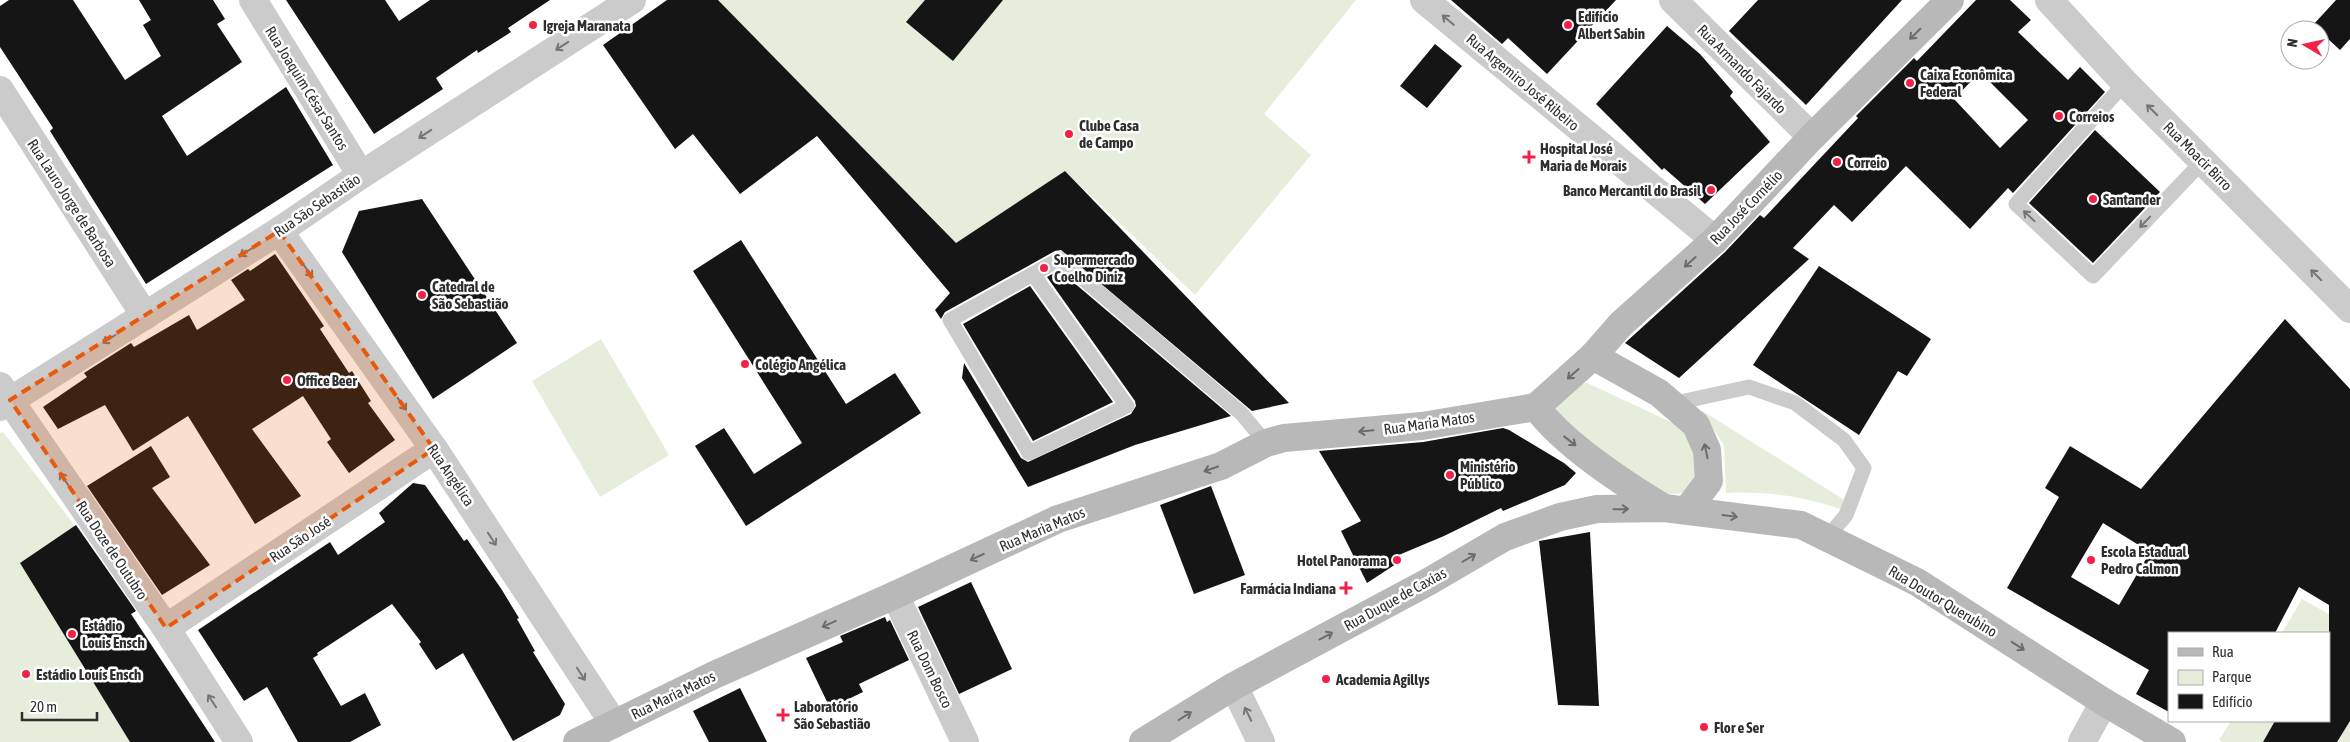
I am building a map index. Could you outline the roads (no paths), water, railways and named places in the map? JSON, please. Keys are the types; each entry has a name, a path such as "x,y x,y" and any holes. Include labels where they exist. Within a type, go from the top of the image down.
{"main road":[{"name":"Rua José Cornélio","path":"1536,407 1593,356 1621,324 1715,240 1812,137 1950,0"},
{"path":"1536,407 1549,425 1625,484 1676,509 1709,481 1707,450 1696,425 1659,393 1593,356"},
{"name":"Rua Maria Matos","path":"577,742 714,675 895,595 1058,519 1221,466 1266,443 1284,438 1422,426 1536,407"},
{"name":"Rua Duque de Caxias","path":"1143,742 1234,686 1428,582 1505,537 1560,516 1597,509 1676,509"},
{"name":"Rua Doutor Querubino","path":"1676,509 1801,525 1917,582 2104,702 2172,742"}],"street":[{"name":"Rua Joaquim César Santos","path":"253,0 361,176"},
{"name":"Rua São Sebastião","path":"3,398 145,316 280,231 361,176 632,0"},
{"name":"Rua Argemiro José Ribeiro","path":"1424,0 1715,240"},
{"name":"Rua Armando Fajardo","path":"1673,0 1812,137"},
{"name":"Rua Moacir Birro","path":"2049,0 2125,83 2350,309"},
{"name":"Rua Lauro Jorge de Barbosa","path":"0,90 145,316"},
{"name":"Rua Angélica","path":"280,231 434,449 614,724"},
{"name":"Rua Doze de Outubro","path":"3,398 166,628 239,742"},
{"name":"Rua São José","path":"166,628 434,449"},
{"name":"Rua Dom Bosco","path":"895,595 966,742"},
{"path":"1234,686 1262,742"},
{"path":"2082,742 2104,702"}],"lane":[{"path":"2125,83 2016,204 2093,276 2203,161"},
{"path":"1033,274 1128,406 1029,453 950,320 1060,259 1241,413 1266,443"},
{"path":"1671,404 1749,387 1795,402 1844,440 1864,468 1846,515 1827,538"}],"place":[{"name":"Igreja Maranata","path":"533,25"},
{"name":"Edifício Albert Sabin","path":"1568,25"},
{"name":"Caixa Econômica Federal","path":"1910,83"},
{"name":"Correios","path":"2059,116"},
{"name":"Clube Casa de Campo","path":"1069,134"},
{"name":"Hospital José Maria de Morais","path":"1529,157"},
{"name":"Correio","path":"1837,162"},
{"name":"Banco Mercantil do Brasil","path":"1711,190"},
{"name":"Santander","path":"2093,199"},
{"name":"Supermercado Coelho Diniz","path":"1044,268"},
{"name":"Catedral de São Sebastião","path":"422,295"},
{"name":"Colégio Angélica","path":"745,364"},
{"name":"Office Beer","path":"287,380"},
{"name":"Ministério Público","path":"1450,475"},
{"name":"Hotel Panorama","path":"1397,560"},
{"name":"Escola Estadual Pedro Calmon","path":"2091,560"},
{"name":"Farmácia Indiana","path":"1346,588"},
{"name":"Estádio Louis Ensch","path":"72,634"},
{"name":"Estádio Louís Ensch","path":"26,674"},
{"name":"Academia Agillys","path":"1326,679"},
{"name":"Laboratório São Sebastião","path":"783,715"},
{"name":"Flor e Ser","path":"1704,727"}]}
